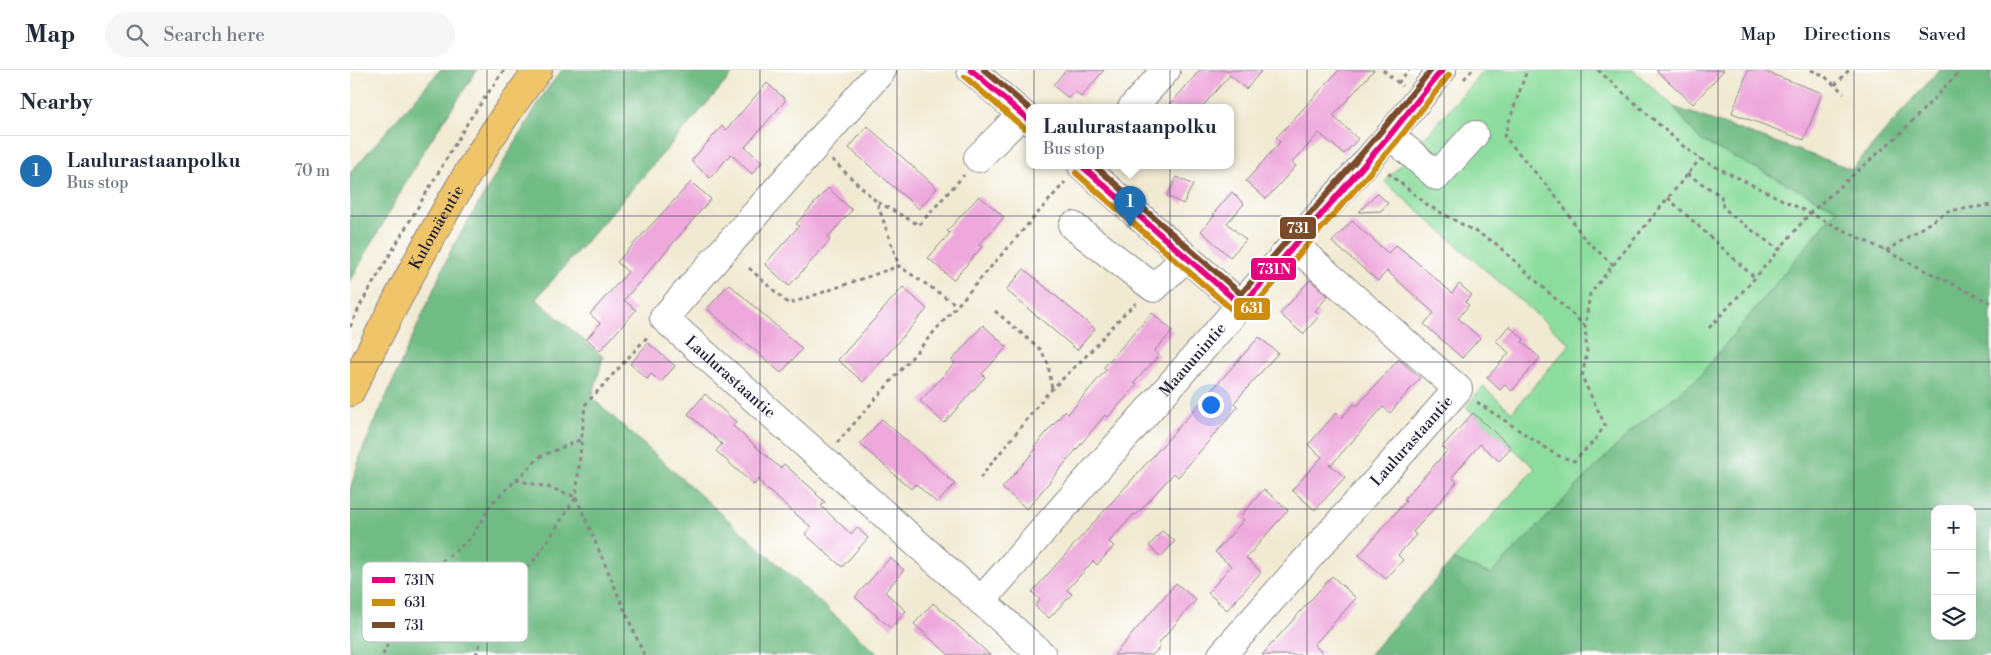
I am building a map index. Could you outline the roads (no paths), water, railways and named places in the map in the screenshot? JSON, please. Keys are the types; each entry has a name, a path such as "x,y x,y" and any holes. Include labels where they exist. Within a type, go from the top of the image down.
{"main road":[{"name":"Kulomäentie","path":"350,392 381,330 461,186 521,92 538,70"}],"street":[{"name":"Laulurastaantie","path":"882,70 664,318 1042,655"},
{"path":"971,70 1026,117 978,158"},
{"path":"1136,104 1166,70"},
{"name":"Maauunintie","path":"981,601 1242,306 1390,135 1436,72"},
{"path":"1390,135 1437,176 1474,135"},
{"path":"1077,170 1186,257 1242,306"},
{"path":"1073,226 1154,288 1186,257"},
{"name":"Laulurastaantie","path":"1222,655 1458,389 1294,245"}],"place":[{"name":"Laulurastaanpolku","path":"1130,227"}]}
